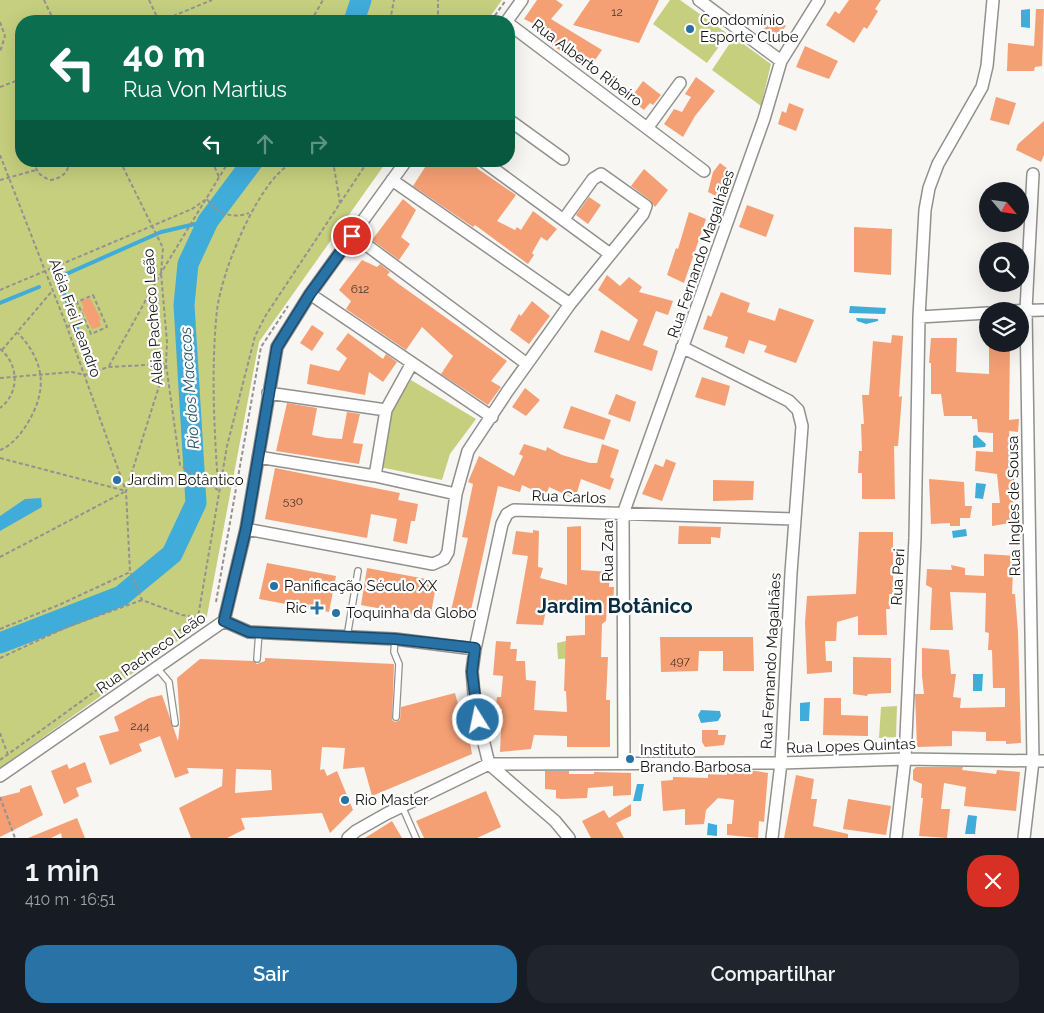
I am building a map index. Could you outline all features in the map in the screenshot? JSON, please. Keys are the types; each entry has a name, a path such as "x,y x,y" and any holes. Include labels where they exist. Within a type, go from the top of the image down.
{"street":[{"path":"512,15 522,0"},
{"path":"699,0 780,61"},
{"name":"Rua Fernando Magalhães","path":"772,838 781,763 794,519 802,445 802,426 798,410 789,401 682,348 764,118 780,61 820,0"},
{"name":"Rua Peri","path":"896,838 905,759 915,538 919,317 925,210 929,188 938,164 982,86 987,66 993,0"},
{"name":"Rua Alberto Ribeiro","path":"515,27 704,171"},
{"name":"Rua Alberto Ribeiro","path":"648,127 680,83"},
{"path":"515,124 563,159"},
{"name":"Rua Pacheco Leão","path":"0,776 224,621 246,529 277,347 310,294 402,167"},
{"path":"491,167 610,254"},
{"path":"246,529 433,564 444,559 448,552 456,494 468,451 570,304 646,208 644,203 601,174 593,179 564,219"},
{"name":"Rua Ingles de Sousa","path":"1026,302 1033,174"},
{"path":"392,180 570,304"},
{"path":"352,236 527,364"},
{"path":"310,294 492,417"},
{"path":"1029,310 1044,310"},
{"path":"919,317 979,314"},
{"name":"Rua Zara","path":"624,764 623,514 682,348"},
{"name":"Rua Ingles de Sousa","path":"1024,838 1038,761 1027,352"},
{"path":"375,476 386,410 412,362"},
{"path":"268,393 386,410"},
{"path":"258,457 375,476 456,494"},
{"name":"Rua Carlos","path":"475,648 502,524 507,514 514,510 794,519"},
{"path":"224,621 249,632 395,639 475,648 472,672 475,706 489,764 554,821 569,838"},
{"name":"Rua Lopes Quintas","path":"348,838 356,831 402,806 489,764 781,763 905,759 1038,761"}],"lane":[{"path":"347,637 358,572"},
{"path":"257,659 259,632"},
{"path":"395,639 394,652 396,660 400,664 396,718"},
{"path":"157,668 169,682 175,723"},
{"path":"402,806 416,838"}],"path":[{"path":"44,0 51,15"},
{"path":"150,0 157,15"},
{"path":"175,15 212,0"},
{"path":"314,15 323,0"},
{"path":"391,15 394,0"},
{"path":"438,0 438,15"},
{"path":"495,15 506,0"},
{"path":"0,22 5,36 0,52"},
{"path":"0,87 15,81"},
{"name":"Aléia Frei Leandro","path":"0,154 46,270 126,491"},
{"path":"36,167 36,170 45,178 57,179 66,172 67,167"},
{"name":"Aléia Pacheco Leão","path":"123,167 163,248 161,273 167,342 166,364 180,465 218,490"},
{"path":"215,167 220,178"},
{"path":"108,366 161,273 226,167"},
{"path":"218,490 214,384 218,308 226,274 250,213 283,168 286,167"},
{"path":"334,167 340,204"},
{"path":"0,760 198,617 218,490 227,446 255,336 266,315 364,167"},
{"path":"0,180 36,170"},
{"path":"0,290 192,209 207,199"},
{"path":"207,199 211,206 226,215 236,217 250,213"},
{"path":"0,408 9,398 15,378 12,362 1,350 18,333 53,290"},
{"path":"93,295 106,327 90,334 84,319 77,302 93,295"},
{"path":"214,610 261,347 293,298"},
{"path":"67,327 84,319"},
{"path":"0,450 24,430 40,398 40,376 34,354 18,333"},
{"path":"0,378 72,372 85,375 108,366 166,364 126,491 130,572 142,600"},
{"path":"0,458 126,491"},
{"path":"0,557 126,491"},
{"path":"0,629 61,604 130,572"},
{"path":"0,658 67,628 142,600 182,615 198,617"},
{"path":"0,733 8,755"},
{"path":"0,796 15,838"}],"green space":[{"name":"Jardim Botântico","path":"0,0 502,0 491,15 15,15 15,167 383,167 259,342 206,621 0,768"},
{"name":"Condomínio Esporte Clube","path":"670,0 680,0 728,34 707,63 653,24"},
{"path":"734,37 771,64 761,106 712,70"},
{"path":"411,380 476,419 450,454 442,480 380,467 391,411"},
{"path":"566,641 598,641 597,657 558,659 557,643"},
{"path":"897,706 896,737 879,738 881,707"}],"water":[{"path":"1030,9 1030,28 1021,27 1021,10"},
{"path":"850,306 886,308 885,314 849,313"},
{"path":"856,318 878,319 878,321 866,324 857,321"},
{"path":"976,435 986,444 985,447 973,448 973,436"},
{"path":"976,483 986,484 983,499 975,498"},
{"path":"41,498 42,507 0,531 0,516 25,499"},
{"path":"966,529 967,536 953,538 952,531"},
{"path":"973,674 983,674 982,691 973,691"},
{"path":"810,702 809,721 800,721 800,703"},
{"path":"701,710 720,711 721,716 718,721 701,723 698,715"},
{"path":"637,784 644,784 641,801 633,801"},
{"path":"968,815 977,816 975,834 965,834"},
{"path":"708,823 717,825 717,836 707,835"}],"building":[{"path":"537,0 556,0 563,5 551,19 602,50 588,70 549,43 555,34 524,19"},
{"path":"590,0 659,0 639,43 573,25"},
{"path":"849,0 881,0 875,9 878,11 867,29 864,27 854,43 826,25 835,11 839,14"},
{"path":"1036,9 1044,9 1042,66 1035,67 1034,71 1007,71 1008,43 1034,46"},
{"path":"773,17 786,26 776,38 764,29"},
{"path":"805,46 838,61 829,79 796,67"},
{"path":"696,77 715,91 695,116 683,137 664,124 674,109 682,112 691,97 685,94"},
{"path":"643,81 661,95 653,105 650,103 644,110 630,99"},
{"path":"996,97 1016,103 1009,125 990,120"},
{"path":"789,103 804,109 796,131 778,124 782,111 786,113"},
{"path":"1044,121 1044,155 1041,162 1016,150 1018,144"},
{"path":"720,163 732,172 724,193 716,196 708,192 713,172"},
{"path":"425,167 476,167 516,195 497,221 515,230 517,227 521,230 533,211 557,229 547,241 541,237 532,253 534,255 528,264 475,225 473,227 413,186"},
{"path":"644,169 668,190 655,207 650,200 631,186"},
{"path":"589,197 601,205 588,224 576,215"},
{"path":"403,199 416,210 401,237 410,244 399,260 372,240"},
{"path":"747,205 774,215 766,237 739,227"},
{"path":"689,212 706,219 684,283 667,275 676,248 678,249"},
{"path":"854,227 892,229 891,275 854,272"},
{"path":"362,260 377,267 380,264 390,272 387,275 400,285 507,361 491,381 501,387 488,405 441,374 453,356 422,327 406,350 346,309 351,301 339,290"},
{"path":"607,275 620,286 629,277 642,287 639,292 673,301 668,315 656,311 643,345 658,351 652,371 594,352 601,330 629,341 638,320 598,290"},
{"path":"721,292 750,303 747,312 775,321 779,308 814,320 796,363 764,352 767,346 749,340 744,354 725,347 728,337 703,329 708,315 711,317"},
{"path":"90,298 101,319 99,320 101,326 92,329 82,309 84,308 81,301"},
{"path":"532,301 550,316 529,344 510,330 519,314 521,316"},
{"path":"312,325 324,333 312,351 300,343"},
{"path":"348,333 383,359 386,354 397,362 383,382 369,372 365,395 307,384 310,364 339,371 347,358 336,349"},
{"path":"892,335 903,336 899,397 902,396 898,446 894,446 895,499 862,499 862,473 858,473 859,451 862,451 861,424 864,424 862,395 869,395 873,341 891,343"},
{"path":"931,338 957,338 956,372 989,374 989,352 1010,352 1009,420 1019,419 1018,432 1009,431 1011,453 1014,453 1014,487 1011,487 1016,522 992,526 992,503 1000,503 997,474 975,471 976,451 993,452 993,433 978,432 977,419 972,419 972,416 944,416 941,394 931,394 931,363 929,363"},
{"path":"702,377 730,386 725,406 695,397"},
{"path":"525,388 540,400 526,416 512,407"},
{"path":"616,394 636,402 630,422 608,414"},
{"path":"287,403 317,408 312,435 327,438 342,439 347,412 360,414 353,443 363,444 359,464 276,451"},
{"path":"571,406 611,420 604,440 563,428"},
{"path":"524,444 546,451 547,447 562,455 590,463 597,463 602,444 619,450 610,477 614,479 610,490 581,479 575,499 549,487 546,496 522,485 520,492 498,486 469,619 450,615 468,538 462,537 473,484 468,482 479,456 514,476 523,456 519,454"},
{"path":"666,459 676,463 662,501 642,494 655,464 663,467"},
{"path":"275,468 400,493 398,500 418,504 415,521 411,521 407,544 393,541 397,519 371,514 367,538 265,519"},
{"path":"929,479 964,482 965,506 972,506 970,518 960,518 960,526 950,526 950,523 931,524"},
{"path":"713,480 754,481 753,500 713,501"},
{"path":"581,526 581,570 610,572 609,587 614,587 613,605 607,605 606,621 602,624 601,657 608,657 606,700 610,700 610,747 567,747 567,736 534,735 531,749 500,752 502,709 498,709 499,706 496,706 497,697 501,697 503,676 493,675 496,641 511,642 510,649 517,649 516,661 525,661 526,680 536,681 534,710 567,712 566,691 564,691 566,636 585,635 585,605 547,605 543,625 516,624 528,556 512,554 516,531 533,533 533,530 539,531 538,567 543,568 540,578 567,585 567,527"},
{"path":"679,526 721,527 720,538 711,537 711,544 678,544"},
{"path":"859,532 893,532 893,594 889,594 890,609 886,609 887,635 858,635 858,616 837,622 836,641 825,641 826,661 832,661 832,672 807,674 805,622 807,596 856,594"},
{"path":"984,554 1018,556 1018,571 1013,571 1012,594 1015,594 1018,632 1021,743 1006,744 1006,741 986,741 986,732 952,731 952,746 917,747 915,694 924,694 922,648 949,650 951,674 956,674 953,697 961,698 960,708 1005,707 1005,688 993,688 992,650 988,650 989,633 985,632 986,593 950,592 953,630 930,630 932,588 926,585 927,569 952,570 951,565 965,568 965,575 984,576"},
{"path":"267,563 336,576 329,612 259,599"},
{"path":"367,568 437,581 430,618 361,605"},
{"path":"660,637 753,637 754,671 723,671 723,651 699,651 698,671 661,672"},
{"path":"853,657 891,658 891,693 868,694 867,696 853,694"},
{"path":"265,658 394,664 392,720 395,722 400,720 401,707 455,693 464,727 467,726 472,754 372,796 364,767 343,769 345,748 322,747 320,770 324,769 327,776 337,771 353,810 330,833 322,813 241,818 245,829 227,838 191,838 179,808 222,786 223,769 187,768 189,773 175,778 160,736 139,744 142,751 110,765 99,736 119,731 114,717 149,698 162,695 178,741 180,723 177,678 200,659 253,661 257,664 265,661","holes":["236,769 271,770 272,790 235,793"]},
{"path":"824,698 841,698 841,715 868,716 868,736 823,735"},
{"path":"702,730 718,730 718,735 726,735 724,745 705,747 702,742"},
{"path":"85,762 92,782 76,788 79,796 64,804 51,771 67,764 69,769"},
{"path":"916,767 963,767 962,770 996,774 997,770 1020,772 1016,811 964,806 966,787 944,783 941,809 950,809 947,838 919,836 923,798 921,798 922,784 913,780 913,770"},
{"path":"545,771 569,771 569,774 594,774 594,772 631,773 631,795 613,796 613,786 588,788 587,798 556,798 556,790 545,789"},
{"path":"727,771 768,773 764,822 759,821 758,838 727,835 727,824 732,824 734,800 718,798 706,810 704,824 685,825 685,809 663,811 661,781 673,780 673,777 708,778 708,774 727,775"},
{"path":"796,775 814,779 811,799 817,799 813,826 848,834 848,838 784,838"},
{"path":"31,785 43,815 0,837 0,797 20,792 20,789"},
{"path":"486,791 501,827 477,838 424,838 416,821"},
{"path":"848,799 891,806 886,835 843,829"},
{"path":"631,804 631,816 616,823 624,838 591,838 582,821 604,810 609,818"},
{"path":"77,818 85,838 62,838 61,833 51,838 28,838"},
{"path":"392,821 402,838 365,838"}],"waterway":[{"name":"Rio dos Macacos","path":"356,15 361,0"},
{"name":"Rio dos Macacos","path":"0,643 121,596 172,554 196,503 184,305 188,264 208,221 248,167"},
{"path":"55,279 161,232 208,221"},
{"path":"0,303 39,287"},
{"path":"62,288 73,317"},
{"path":"77,328 90,363"}],"place":[{"name":"Condomínio Esporte Clube","path":"690,29"},
{"name":"Jardim Botântico","path":"117,480"},
{"name":"Panificação Século XX","path":"274,586"},
{"name":"Ric","path":"317,608"},
{"name":"Toquinha da Globo","path":"336,613"},
{"name":"Instituto Brando Barbosa","path":"630,759"},
{"name":"Rio Master","path":"345,800"}],"district":[{"name":"Jardim Botânico","path":"615,606"}],"route":[{"path":"352,236 310,294 277,347 246,529 224,621 249,632 395,639 475,648 472,672 478,720"}]}
